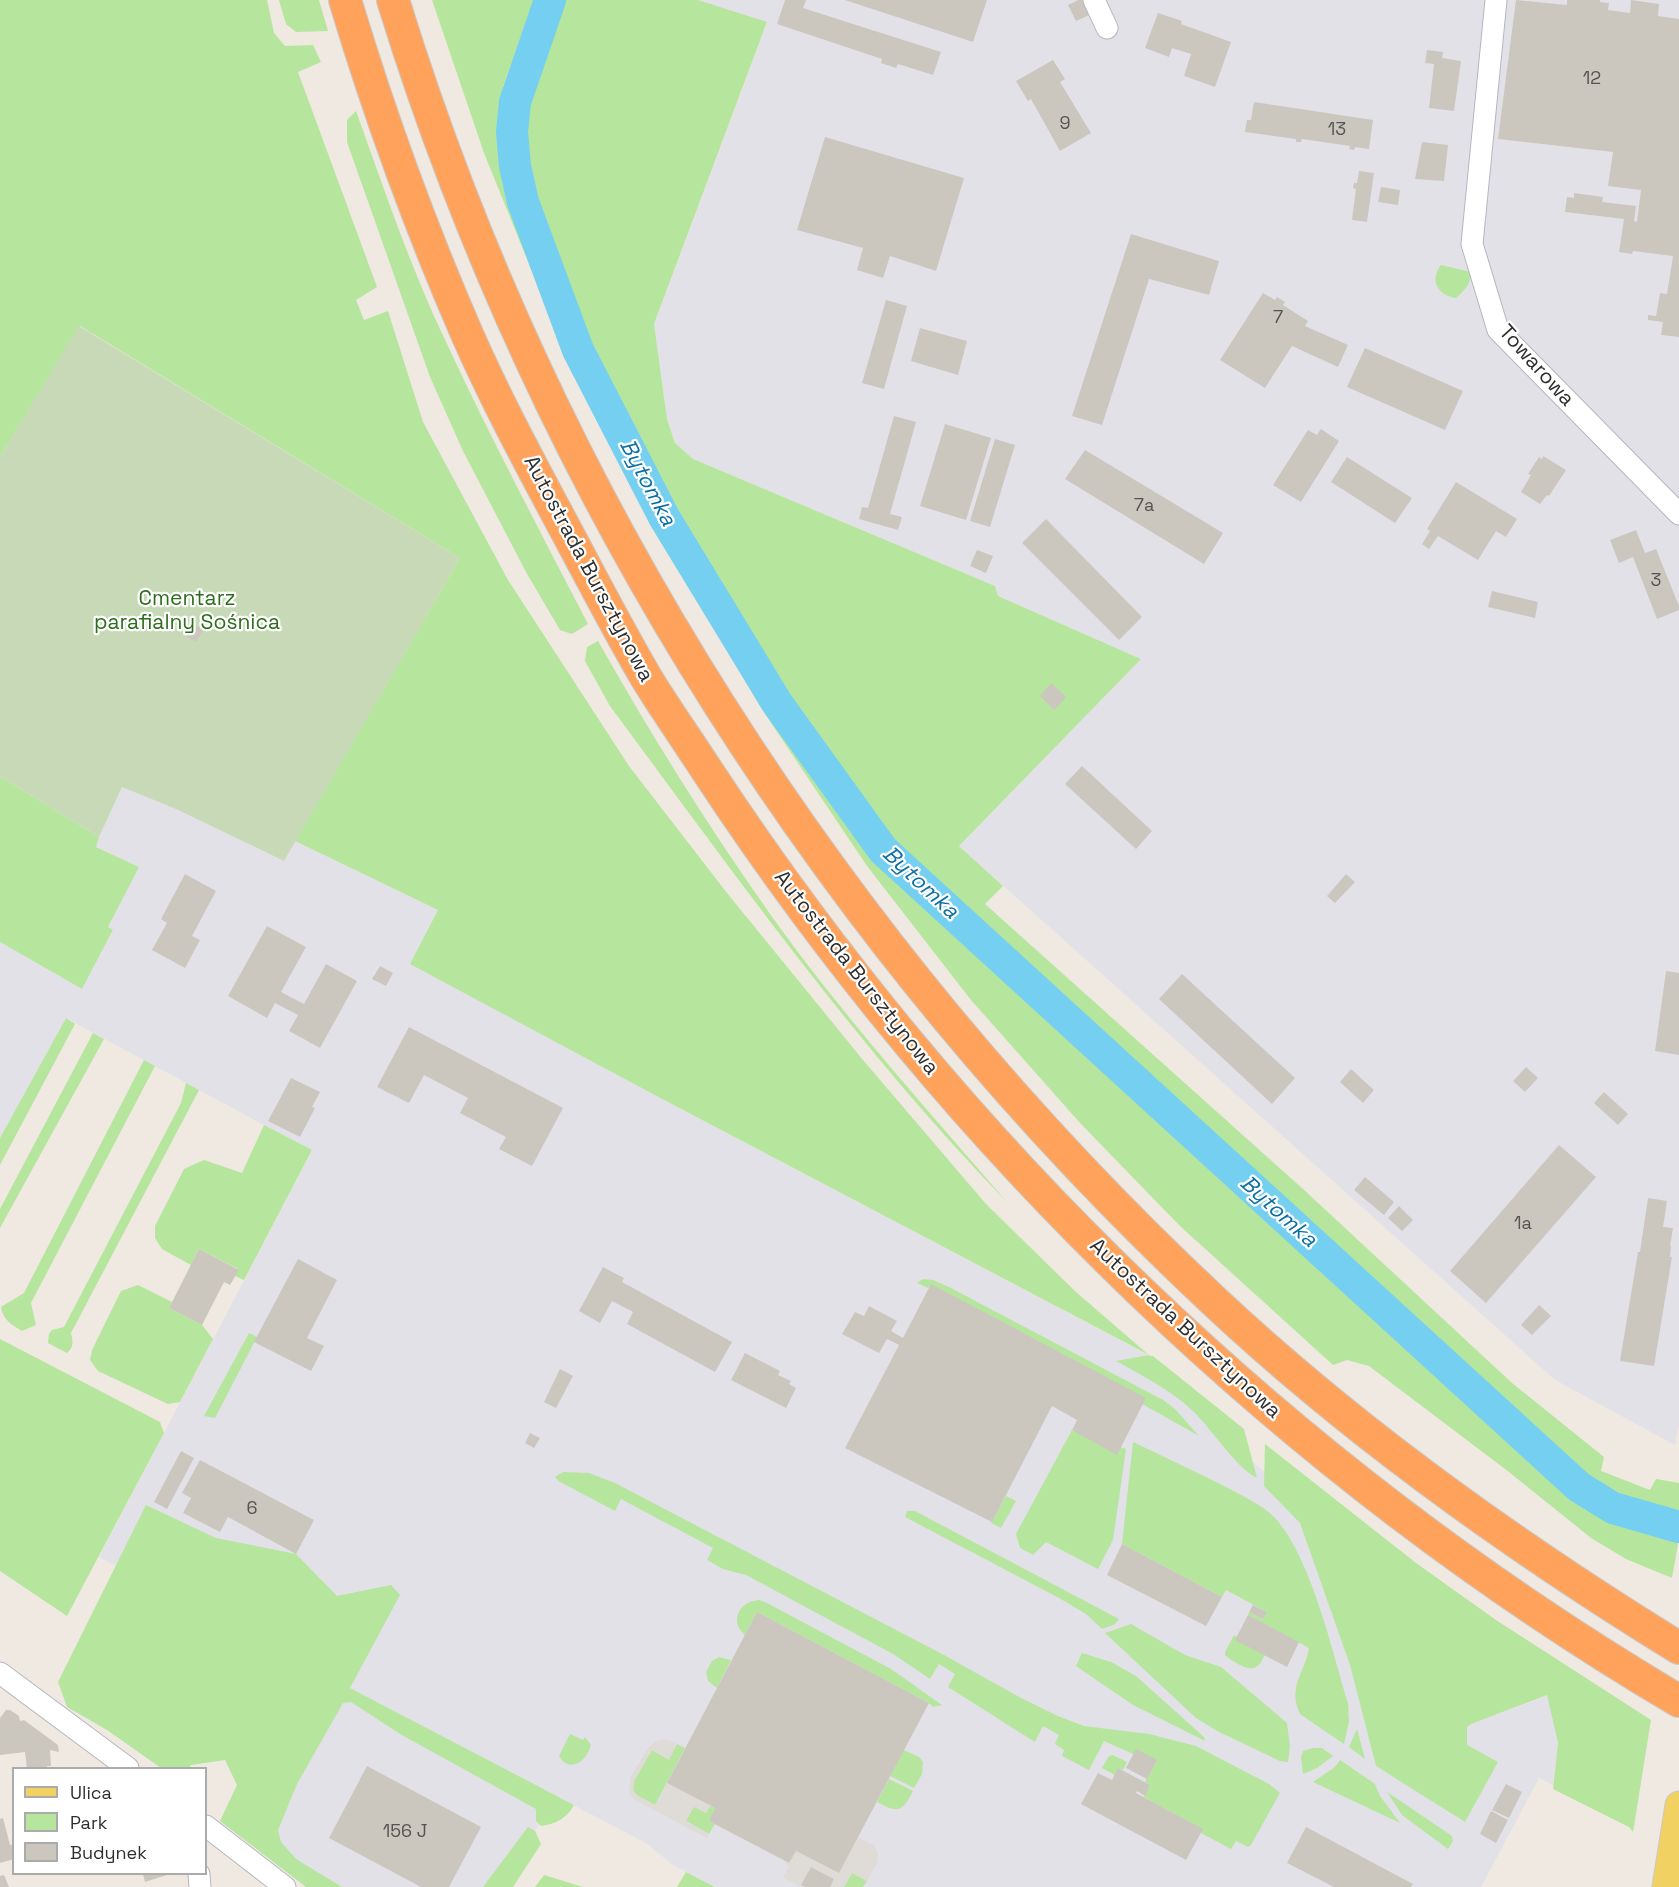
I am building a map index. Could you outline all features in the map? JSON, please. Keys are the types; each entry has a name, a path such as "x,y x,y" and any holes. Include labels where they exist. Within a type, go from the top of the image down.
{"highway":[{"name":"Autostrada Bursztynowa","path":"345,0 389,135 468,336 535,472 648,679 733,810 848,970 911,1047 1024,1175 1191,1340 1273,1412 1412,1523 1496,1585 1574,1638 1679,1701"},
{"name":"Autostrada Bursztynowa","path":"393,0 428,108 460,193 506,304 576,453 679,641 768,781 878,932 940,1011 1061,1149 1216,1303 1365,1430 1439,1486 1598,1599 1679,1648"}],"main road":[{"path":"1666,1887 1679,1804"}],"street":[{"path":"1094,0 1107,28"},
{"name":"Towarowa","path":"1496,0 1472,244 1498,330 1679,514"},
{"path":"0,1673 127,1767"},
{"path":"208,1833 285,1887"}],"shaded area":[{"path":"698,0 1679,0 1679,1425 1675,1445 1555,1380 959,846 1141,659 998,596 995,586 693,459 675,443 667,419 654,325 767,23"},
{"path":"122,786 176,809 284,861 295,841 438,910 411,964 1150,1356 1191,1404 1270,1477 1467,1744 1467,1727 1471,1724 1548,1695 1558,1743 1553,1785 1539,1778 1481,1887 715,1887 673,1865 646,1843 560,1798 492,1887 315,1887 257,1843 339,1682 99,1557 312,1151 66,1018 0,1138 0,942 82,989 113,931 108,927 138,867 95,846"},
{"path":"665,1739 677,1744 669,1760 652,1750 634,1780 633,1790 638,1796 655,1805 667,1783 710,1806 706,1813 694,1807 686,1821 709,1834 707,1838 635,1800 630,1794 630,1778 648,1748 656,1741"},
{"path":"858,1837 874,1845 878,1853 877,1863 867,1881 852,1873 844,1887 830,1887 834,1879 811,1867 800,1887 783,1877 789,1866 785,1863 789,1863 796,1851 839,1873"}],"green space":[{"path":"0,0 267,0 274,33 285,46 313,45 321,62 298,72 377,287 356,300 364,320 388,311 423,422 508,580 629,766 727,893 863,1060 986,1204 1076,1292 1149,1355 410,964 438,910 295,841 460,558 80,326 0,457"},
{"path":"279,0 319,0 328,31 296,32 286,24"},
{"path":"432,0 534,0 503,87 503,144 521,137 528,73 555,0 698,0 767,22 654,324 667,419 675,443 693,459 995,586 998,596 1141,659 959,846 1003,886 985,904 1303,1189 1512,1383 1604,1457 1601,1471 1650,1490 1656,1479 1679,1483 1679,1538 1672,1578 1626,1559 1591,1538 1509,1472 1369,1366 1347,1360 1333,1365 1180,1226 1081,1124 971,1000 867,866 761,708 684,577 605,430 548,311 484,153"},
{"path":"356,111 398,229 434,316 498,450 588,624 572,634 560,630 526,572 463,451 430,377 347,142 347,120"},
{"path":"1441,265 1471,272 1465,290 1456,298 1444,294 1437,286 1436,276"},
{"name":"Cmentarz parafialny Sośnica","path":"79,326 460,558 284,861 176,809 122,787 99,837 0,776 0,457"},
{"path":"598,641 681,780 770,914 855,1025 1007,1202 900,1084 800,961 610,706 585,661 587,647"},
{"path":"0,776 99,837 96,847 139,867 108,927 113,930 82,989 0,942"},
{"path":"66,1018 75,1024 0,1165 0,1138"},
{"path":"93,1033 104,1039 0,1228 0,1209"},
{"path":"144,1060 155,1066 31,1303 36,1325 22,1331 6,1319 1,1307 24,1293"},
{"path":"186,1083 199,1090 71,1333 71,1349 67,1353 48,1343 49,1334 52,1330 64,1327 181,1103"},
{"path":"264,1125 312,1150 244,1280 235,1276 238,1269 199,1249 191,1265 162,1249 155,1238 155,1226 184,1169 204,1160 242,1173"},
{"path":"923,1279 933,1280 949,1287 1163,1400 1175,1409 1199,1436 931,1285 928,1288 917,1283"},
{"path":"138,1285 172,1302 169,1308 202,1325 213,1339 180,1402 168,1404 98,1371 90,1360 92,1350 121,1291"},
{"path":"249,1333 257,1337 215,1418 204,1416"},
{"path":"0,1339 160,1422 164,1433 67,1616 0,1571"},
{"path":"1149,1355 1244,1429 1257,1478 1241,1466 1200,1418 1184,1403 1116,1361"},
{"path":"1072,1430 1126,1449 1113,1540 1098,1569 1046,1542 1033,1555 1020,1548 1016,1534"},
{"path":"1133,1442 1254,1502 1274,1517 1287,1534 1299,1555 1319,1605 1348,1703 1349,1722 1344,1744 1300,1714 1296,1704 1296,1687 1309,1648 1248,1615 1249,1612 1263,1619 1267,1612 1226,1590 1222,1597 1122,1544"},
{"path":"1265,1444 1416,1563 1496,1620 1651,1720 1633,1832 1629,1827 1553,1789 1558,1743 1547,1695 1467,1727 1467,1745 1498,1762 1465,1822 1376,1766 1350,1665 1300,1523 1264,1486"},
{"path":"563,1472 589,1473 615,1483 1058,1716 1084,1726 1149,1734 1196,1746 1269,1784 1280,1793 1251,1845 1248,1847 1236,1841 1231,1849 1201,1833 1202,1829 1144,1797 1150,1785 1145,1782 1157,1760 1133,1754 1104,1741 1089,1770 1062,1756 1064,1750 1055,1744 1059,1735 1043,1726 1035,1742 948,1687 955,1674 939,1664 930,1679 893,1654 746,1575 723,1569 707,1560 713,1548 621,1499 615,1511 560,1482 555,1477"},
{"path":"1006,1496 1016,1501 1001,1528 991,1523"},
{"path":"146,1505 216,1538 296,1554 337,1596 391,1585 400,1595 350,1688 574,1805 560,1820 541,1826 536,1821 536,1809 400,1734 351,1702 343,1703 297,1784 278,1830 281,1842 296,1859 342,1887 306,1887 220,1821 237,1785 225,1760 190,1767 160,1767 107,1730 67,1707 58,1682"},
{"path":"907,1511 915,1511 1119,1619 1114,1625 1102,1629 1086,1614 1059,1598 905,1517"},
{"path":"759,1600 891,1669 942,1705 933,1707 757,1612 745,1635 738,1624 738,1613 746,1604"},
{"path":"1131,1624 1185,1655 1221,1667 1287,1723 1290,1746 1288,1762 1280,1761 1219,1732 1196,1718 1105,1633"},
{"path":"1234,1635 1265,1655 1258,1666 1245,1667 1225,1655"},
{"path":"1082,1653 1111,1662 1136,1676 1204,1737 1205,1741 1133,1705 1076,1666"},
{"path":"719,1657 731,1660 717,1688 708,1681 706,1672 712,1661"},
{"path":"1357,1729 1365,1759 1349,1747"},
{"path":"570,1734 583,1740 585,1737 591,1745 586,1756 573,1765 563,1761 559,1756"},
{"path":"677,1744 685,1748 655,1805 635,1794 634,1781 652,1750 668,1759"},
{"path":"1322,1748 1333,1756 1317,1768 1303,1774 1301,1757 1303,1751"},
{"path":"904,1750 919,1757 923,1762 922,1774 914,1788 890,1776"},
{"path":"1113,1755 1127,1762 1123,1770 1118,1768 1115,1775 1102,1768 1109,1756"},
{"path":"1340,1760 1375,1784 1380,1796 1400,1823 1313,1782 1335,1767"},
{"path":"889,1779 913,1791 906,1804 898,1809 877,1802"},
{"path":"1387,1792 1452,1836 1453,1841 1448,1849 1402,1815"},
{"path":"694,1806 706,1813 710,1806 715,1808 709,1821 715,1824 709,1834 686,1821"},
{"path":"528,1827 535,1831 541,1844 513,1887 483,1887"},
{"path":"686,1872 715,1887 677,1887"},
{"path":"852,1873 867,1881 863,1887 844,1887"},
{"path":"544,1875 583,1887 535,1887"}],"building":[{"path":"785,0 806,0 803,8 941,52 933,75 898,64 896,68 881,63 882,59 777,24"},
{"path":"845,0 987,0 973,42"},
{"path":"1078,0 1090,0 1096,12 1076,21 1068,5"},
{"path":"1516,0 1567,5 1567,0 1600,0 1600,2 1609,3 1608,10 1630,13 1631,0 1659,4 1658,16 1679,19 1679,337 1661,335 1663,322 1648,320 1648,315 1656,316 1660,293 1667,294 1673,256 1633,251 1632,254 1619,252 1624,219 1565,212 1567,197 1574,198 1574,193 1603,197 1602,202 1636,206 1634,221 1637,222 1641,190 1608,186 1613,152 1498,139"},
{"path":"1158,13 1231,42 1215,87 1184,76 1191,54 1172,48 1169,57 1145,48"},
{"path":"1427,50 1443,52 1442,58 1461,61 1454,111 1429,108 1434,64 1425,63"},
{"path":"1053,60 1065,79 1060,82 1091,133 1060,151 1031,99 1028,101 1016,81"},
{"path":"1254,102 1373,120 1369,149 1355,147 1354,150 1349,149 1350,146 1302,139 1301,142 1296,142 1296,139 1245,132 1247,120 1251,120"},
{"path":"825,137 964,178 936,271 890,256 883,278 857,270 863,248 797,230"},
{"path":"1422,142 1448,145 1444,181 1415,179"},
{"path":"1359,171 1374,173 1367,222 1352,220 1356,189 1353,188 1354,183 1357,183"},
{"path":"1381,187 1400,190 1398,205 1378,202"},
{"path":"1131,234 1219,261 1209,295 1149,279 1102,425 1072,416"},
{"path":"1263,293 1275,300 1277,297 1285,302 1283,305 1308,321 1305,326 1348,345 1338,367 1292,346 1265,388 1220,360"},
{"path":"886,300 907,306 884,389 862,383"},
{"path":"920,328 967,341 958,375 911,361"},
{"path":"1365,348 1463,391 1445,430 1347,387"},
{"path":"894,416 916,422 890,514 902,517 898,530 859,519 862,507 868,508"},
{"path":"945,424 991,438 966,520 920,506"},
{"path":"1321,429 1339,441 1301,502 1273,485 1308,430 1317,435"},
{"path":"995,439 1015,445 990,527 970,521"},
{"path":"1085,450 1223,533 1204,564 1065,479"},
{"path":"1543,456 1566,470 1549,496 1547,495 1540,504 1521,492 1531,475 1528,474 1539,457 1542,459"},
{"path":"1347,457 1412,498 1395,523 1331,482"},
{"path":"1456,482 1517,519 1506,537 1496,531 1478,560 1438,536 1429,549 1422,544 1430,531 1427,529"},
{"path":"1046,519 1142,617 1119,640 1022,543"},
{"path":"1636,530 1645,553 1656,549 1679,606 1679,610 1657,619 1633,557 1619,563 1610,540"},
{"path":"977,550 993,556 986,573 970,566"},
{"path":"1492,591 1538,602 1535,618 1488,607"},
{"path":"193,624 203,630 196,642 186,636"},
{"path":"1051,683 1066,697 1054,710 1040,696"},
{"path":"1082,766 1152,831 1136,849 1065,784"},
{"path":"185,874 216,891 192,936 200,940 185,968 152,950 167,923 161,919"},
{"path":"1346,874 1355,882 1335,903 1327,896"},
{"path":"267,926 306,947 281,992 304,1004 326,964 357,981 320,1048 289,1031 298,1015 275,1003 267,1018 228,996"},
{"path":"380,966 393,973 386,986 372,979"},
{"path":"1666,971 1679,973 1679,1055 1655,1051"},
{"path":"1182,974 1295,1078 1272,1104 1159,999"},
{"path":"409,1027 563,1108 532,1166 499,1149 506,1137 460,1113 468,1098 424,1075 409,1103 377,1087"},
{"path":"1526,1067 1538,1078 1525,1092 1513,1081"},
{"path":"1351,1069 1374,1090 1363,1103 1340,1082"},
{"path":"291,1078 320,1092 312,1107 315,1108 300,1137 268,1121"},
{"path":"1604,1092 1628,1114 1618,1125 1594,1103"},
{"path":"1559,1145 1596,1177 1486,1303 1450,1271"},
{"path":"1365,1177 1394,1202 1384,1215 1354,1190"},
{"path":"1648,1198 1667,1201 1663,1227 1673,1228 1670,1246 1670,1257 1672,1257 1654,1366 1620,1361"},
{"path":"1399,1206 1413,1220 1402,1231 1388,1218"},
{"path":"199,1249 239,1270 230,1285 224,1282 202,1325 169,1308"},
{"path":"298,1259 337,1280 307,1338 324,1346 311,1371 254,1342"},
{"path":"603,1267 624,1278 622,1282 732,1342 715,1372 627,1324 633,1312 612,1301 600,1323 579,1311"},
{"path":"931,1284 1146,1398 1117,1455 1072,1430 1077,1420 1052,1406 992,1522 845,1448 899,1345 887,1339 879,1353 842,1334 855,1312 864,1316 869,1306 897,1321 891,1331 903,1338"},
{"path":"1539,1305 1551,1316 1532,1335 1521,1325"},
{"path":"745,1353 780,1371 778,1375 791,1381 789,1384 796,1388 786,1408 731,1380"},
{"path":"560,1369 573,1376 556,1408 544,1402"},
{"path":"530,1433 540,1438 534,1448 525,1443"},
{"path":"181,1451 194,1458 167,1509 154,1502"},
{"path":"200,1460 314,1520 296,1554 228,1517 220,1532 183,1513 191,1498 182,1493"},
{"path":"1122,1544 1222,1597 1206,1626 1107,1575"},
{"path":"1253,1605 1267,1612 1263,1619 1249,1612"},
{"path":"757,1612 929,1703 839,1873 796,1851 789,1863 709,1821 715,1808 667,1783"},
{"path":"1248,1615 1299,1642 1287,1667 1235,1640"},
{"path":"6,1710 10,1710 19,1716 20,1721 24,1720 58,1745 59,1752 50,1750 51,1766 27,1767 25,1752 0,1755 0,1718"},
{"path":"1136,1749 1157,1760 1147,1779 1126,1768"},
{"path":"367,1766 481,1827 449,1887 421,1887 329,1838"},
{"path":"1118,1768 1150,1785 1145,1796 1137,1791 1136,1793 1203,1829 1186,1860 1081,1804 1098,1773 1112,1780"},
{"path":"1506,1784 1522,1792 1509,1818 1492,1810"},
{"path":"1491,1811 1508,1820 1496,1843 1480,1834"},
{"path":"3,1818 10,1845 12,1844 12,1860 0,1863 0,1819"},
{"path":"1306,1827 1413,1884 1411,1887 1334,1887 1287,1863"},
{"path":"811,1867 834,1879 830,1887 801,1885"},
{"path":"4,1875 9,1887 0,1887 0,1876"},
{"path":"143,1875 167,1875 145,1882"}],"waterway":[{"name":"Bytomka","path":"550,0 515,102 512,132 515,166 523,202 578,350 664,517 777,703 883,850 1579,1487 1613,1508 1679,1527"}]}
